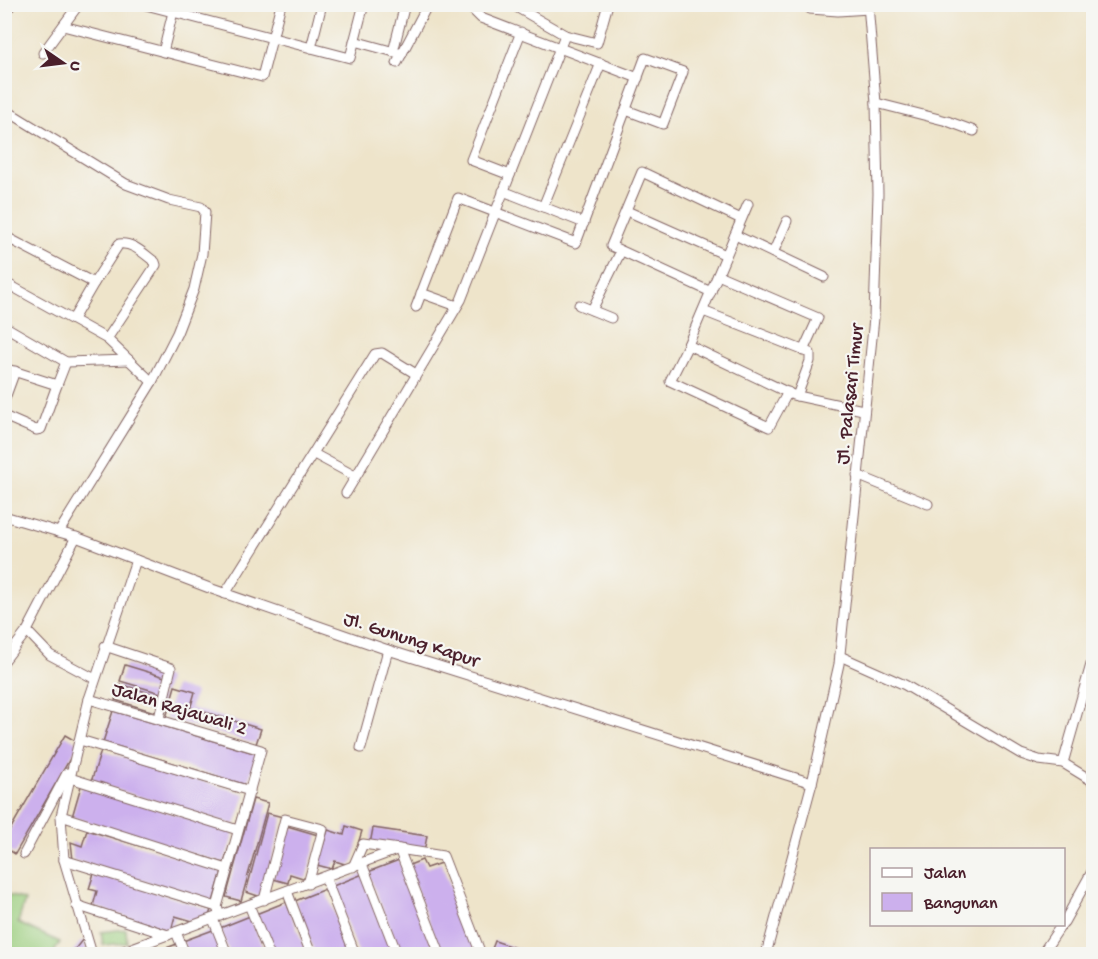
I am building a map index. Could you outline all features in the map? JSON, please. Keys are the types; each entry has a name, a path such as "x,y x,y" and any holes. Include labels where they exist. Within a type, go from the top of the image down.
{"street":[{"path":"4,13 12,4"},
{"path":"43,53 79,4"},
{"path":"141,4 174,9 350,58 364,4"},
{"path":"63,26 262,77 281,4"},
{"path":"311,48 322,4"},
{"path":"397,56 405,4"},
{"path":"397,56 428,4"},
{"path":"467,4 481,18 638,78"},
{"path":"511,4 565,35 597,43 608,4"},
{"path":"810,9 838,11 868,7"},
{"name":"Jl. Palasari Timur","path":"766,954 812,783 840,656 874,318 878,194 876,103 868,7"},
{"path":"163,52 174,9"},
{"path":"510,175 471,160 521,32"},
{"path":"346,493 457,306 565,35"},
{"path":"354,41 397,56"},
{"path":"416,307 458,198 576,243 645,58 683,72 663,124 626,110"},
{"path":"543,207 600,63"},
{"path":"876,103 947,121 974,131"},
{"path":"4,109 126,184 147,193 205,210 202,254 194,289 177,333 152,382 59,532"},
{"path":"711,292 611,246 642,172 741,219"},
{"path":"503,191 584,223"},
{"path":"703,311 810,353 811,357 793,394 769,427 670,381 703,311 748,204"},
{"path":"627,211 726,255"},
{"path":"773,253 787,221"},
{"path":"735,235 824,277"},
{"path":"4,258 7,237 94,283"},
{"path":"73,319 119,244 132,245 156,263 156,266 107,339"},
{"path":"592,310 621,251"},
{"path":"718,274 818,318 803,351"},
{"path":"4,282 107,339 152,382"},
{"path":"421,293 457,306"},
{"path":"579,305 611,318"},
{"path":"4,326 66,362 129,360"},
{"path":"688,345 793,394 863,410"},
{"path":"225,594 375,354 382,353 416,374"},
{"path":"4,416 36,430 41,429 66,362"},
{"path":"4,368 57,384"},
{"path":"4,401 15,371"},
{"path":"314,454 355,476"},
{"path":"857,475 928,504"},
{"name":"Jl. Gunung Kapur","path":"4,516 76,537 225,594 388,650 812,783"},
{"path":"4,661 27,631 76,537"},
{"path":"92,954 64,860 61,816 89,699 105,646 136,560"},
{"path":"27,631 50,655 95,679"},
{"path":"105,646 171,668 159,718"},
{"path":"361,748 388,650"},
{"path":"1063,763 1094,654"},
{"path":"840,656 905,685 1021,754 1039,760 1063,763 1094,782"},
{"name":"Jalan Rajawali 2","path":"89,699 261,750 250,791"},
{"path":"80,740 250,791 227,869 217,914 227,954"},
{"path":"24,854 75,758"},
{"path":"69,778 238,830"},
{"path":"61,816 227,869"},
{"path":"264,900 285,819 323,829 308,884"},
{"path":"397,954 358,865 363,844 443,856 481,954"},
{"path":"116,954 140,950 217,914 264,900 399,849"},
{"path":"399,849 440,954"},
{"path":"64,860 217,914"},
{"path":"1065,919 1094,868"},
{"path":"325,877 355,954"},
{"path":"287,891 311,954"},
{"path":"76,905 172,934 185,954"},
{"path":"249,905 269,954"},
{"path":"1042,954 1061,926"}],"green space":[{"path":"5,894 25,900 18,923 60,942 53,954 5,954"},
{"path":"126,929 127,943 103,945 101,932"}],"building":[{"path":"125,665 168,678 164,694 120,681"},
{"path":"120,684 163,697 158,713 115,700"},
{"path":"175,686 195,692 188,716 191,708 261,729 256,744 166,718"},
{"path":"113,711 257,754 247,785 103,742"},
{"path":"65,735 79,743 15,854 4,847 4,840"},
{"path":"101,751 245,794 235,825 91,782"},
{"path":"81,786 234,832 224,863 72,817"},
{"path":"253,799 268,803 241,901 226,897"},
{"path":"267,813 283,817 261,897 246,892"},
{"path":"287,826 318,835 306,879 290,874 288,883 273,879"},
{"path":"346,826 362,831 351,866 335,861 332,869 317,865 328,830 344,835"},
{"path":"373,828 427,836 424,852 370,844"},
{"path":"87,830 222,871 213,902 73,860 71,842 82,846"},
{"path":"399,860 436,954 401,954 368,872"},
{"path":"422,860 426,868 441,863 477,954 442,954 407,866"},
{"path":"94,873 211,910 208,918 196,922 175,916 171,931 93,906 97,891 89,889"},
{"path":"363,874 394,954 359,954 333,886"},
{"path":"325,889 350,954 315,954 295,901"},
{"path":"286,902 307,954 272,954 256,914"},
{"path":"250,916 265,954 230,954 220,928"},
{"path":"213,930 223,954 189,954 183,941"},
{"path":"83,939 88,954 71,954"},
{"path":"495,941 533,954 490,954"},
{"path":"177,944 181,954 150,954"}]}
